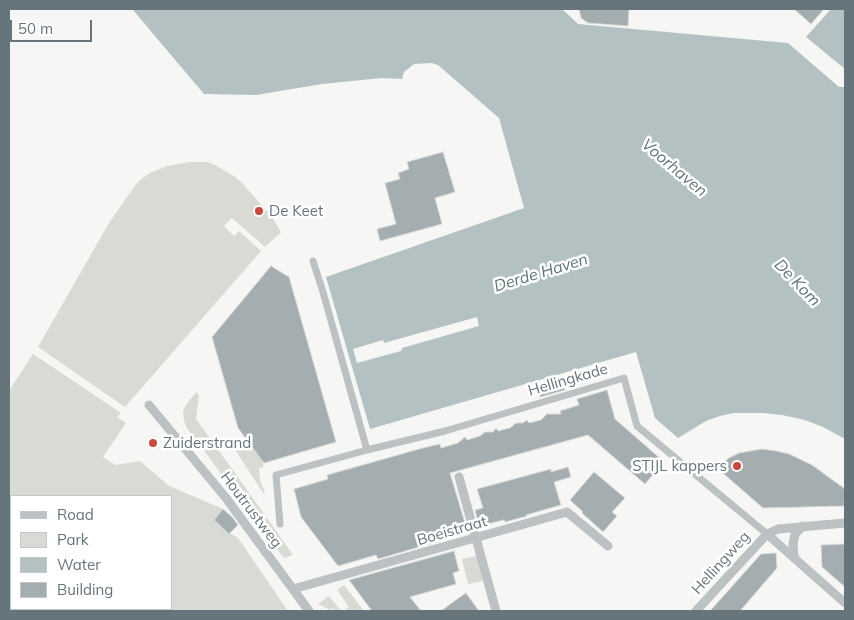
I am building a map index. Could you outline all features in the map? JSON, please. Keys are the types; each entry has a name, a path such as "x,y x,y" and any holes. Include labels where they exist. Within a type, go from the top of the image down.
{"street":[{"path":"312,261 323,292 366,450"},
{"name":"Hellingkade","path":"280,524 276,475 366,450 445,431 624,378 637,426 766,534"},
{"name":"Houtrustweg","path":"149,405 226,498 309,611"},
{"path":"459,477 496,611"},
{"name":"Boeistraat","path":"293,589 567,512 608,546"},
{"name":"Hellingweg","path":"696,611 766,534 778,529 845,523"},
{"path":"794,557 793,544 795,534 803,526"},
{"name":"Hellingweg","path":"766,534 845,602"}],"green space":[{"path":"190,162 208,162 235,177 272,217 281,232 265,247 232,218 224,226 234,236 239,231 261,251 125,407 38,347 109,223 134,187 150,173 167,166"},
{"path":"33,354 121,413 117,417 126,423 103,457 115,465 140,461 169,486 223,509 214,520 229,534 238,538 288,611 9,611 9,391"},
{"path":"196,392 199,395 196,419 293,555 284,558 187,428 183,411"},
{"path":"256,438 264,467 259,468 260,481 265,492 263,493 232,445"},
{"path":"477,556 483,581 468,584 462,559"},
{"path":"344,585 364,611 344,611 349,607 337,590"},
{"path":"329,596 341,611 335,611 333,608 330,610 318,604"}],"water":[{"path":"132,9 562,9 578,24 788,43 839,87 845,87 845,437 843,438 805,420 782,415 734,413 706,421 678,438 655,418 636,352 370,429 326,277 524,208 499,118 438,65 432,63 414,64 404,72 402,79 382,78 322,84 256,95 204,94"},
{"path":"831,9 845,9 845,69 806,37"}],"pier":[{"path":"129,9 132,9 205,97 202,96"},
{"path":"477,317 479,326 357,363 353,349 383,340 384,343"}],"building":[{"path":"579,9 629,9 628,26 588,23 581,18"},
{"path":"794,9 824,9 811,24"},
{"path":"443,152 455,192 435,198 442,224 380,241 377,229 396,224 385,183 400,179 398,173 409,169 407,162"},
{"path":"271,266 289,277 336,442 264,463 238,428 212,337"},
{"path":"562,380 565,390 540,397 537,387"},
{"path":"607,390 615,419 663,461 645,484 588,435 450,473 467,530 433,539 433,543 378,559 376,555 338,566 301,517 294,489 328,479 327,475 423,448 440,444 441,448 458,443 465,437 467,440 480,436 485,432 493,432 496,428 498,431 527,420 529,423 541,420 547,414 561,414 560,411 579,405 577,399"},
{"path":"762,449 789,454 812,465 845,489 844,506 763,508 717,468 729,458 739,453"},
{"path":"568,467 571,477 554,482 561,505 505,522 504,520 479,526 475,510 483,508 477,489 551,469 551,472"},
{"path":"594,472 625,498 612,512 617,516 603,532 570,500"},
{"path":"223,509 238,525 229,534 214,520"},
{"path":"845,544 845,587 822,567 821,545"},
{"path":"454,551 459,571 453,573 456,584 410,597 421,611 372,611 349,580"},
{"path":"776,553 777,568 740,611 710,611 761,554"},
{"path":"466,593 479,611 441,611 460,597"}],"place":[{"name":"De Keet","path":"259,211"},
{"name":"Zuiderstrand","path":"153,443"},
{"name":"STIJL kappers","path":"737,466"}],"water label":[{"name":"Voorhaven","path":"674,168"},
{"name":"Derde Haven","path":"541,273"},
{"name":"De Kom","path":"797,283"}]}
